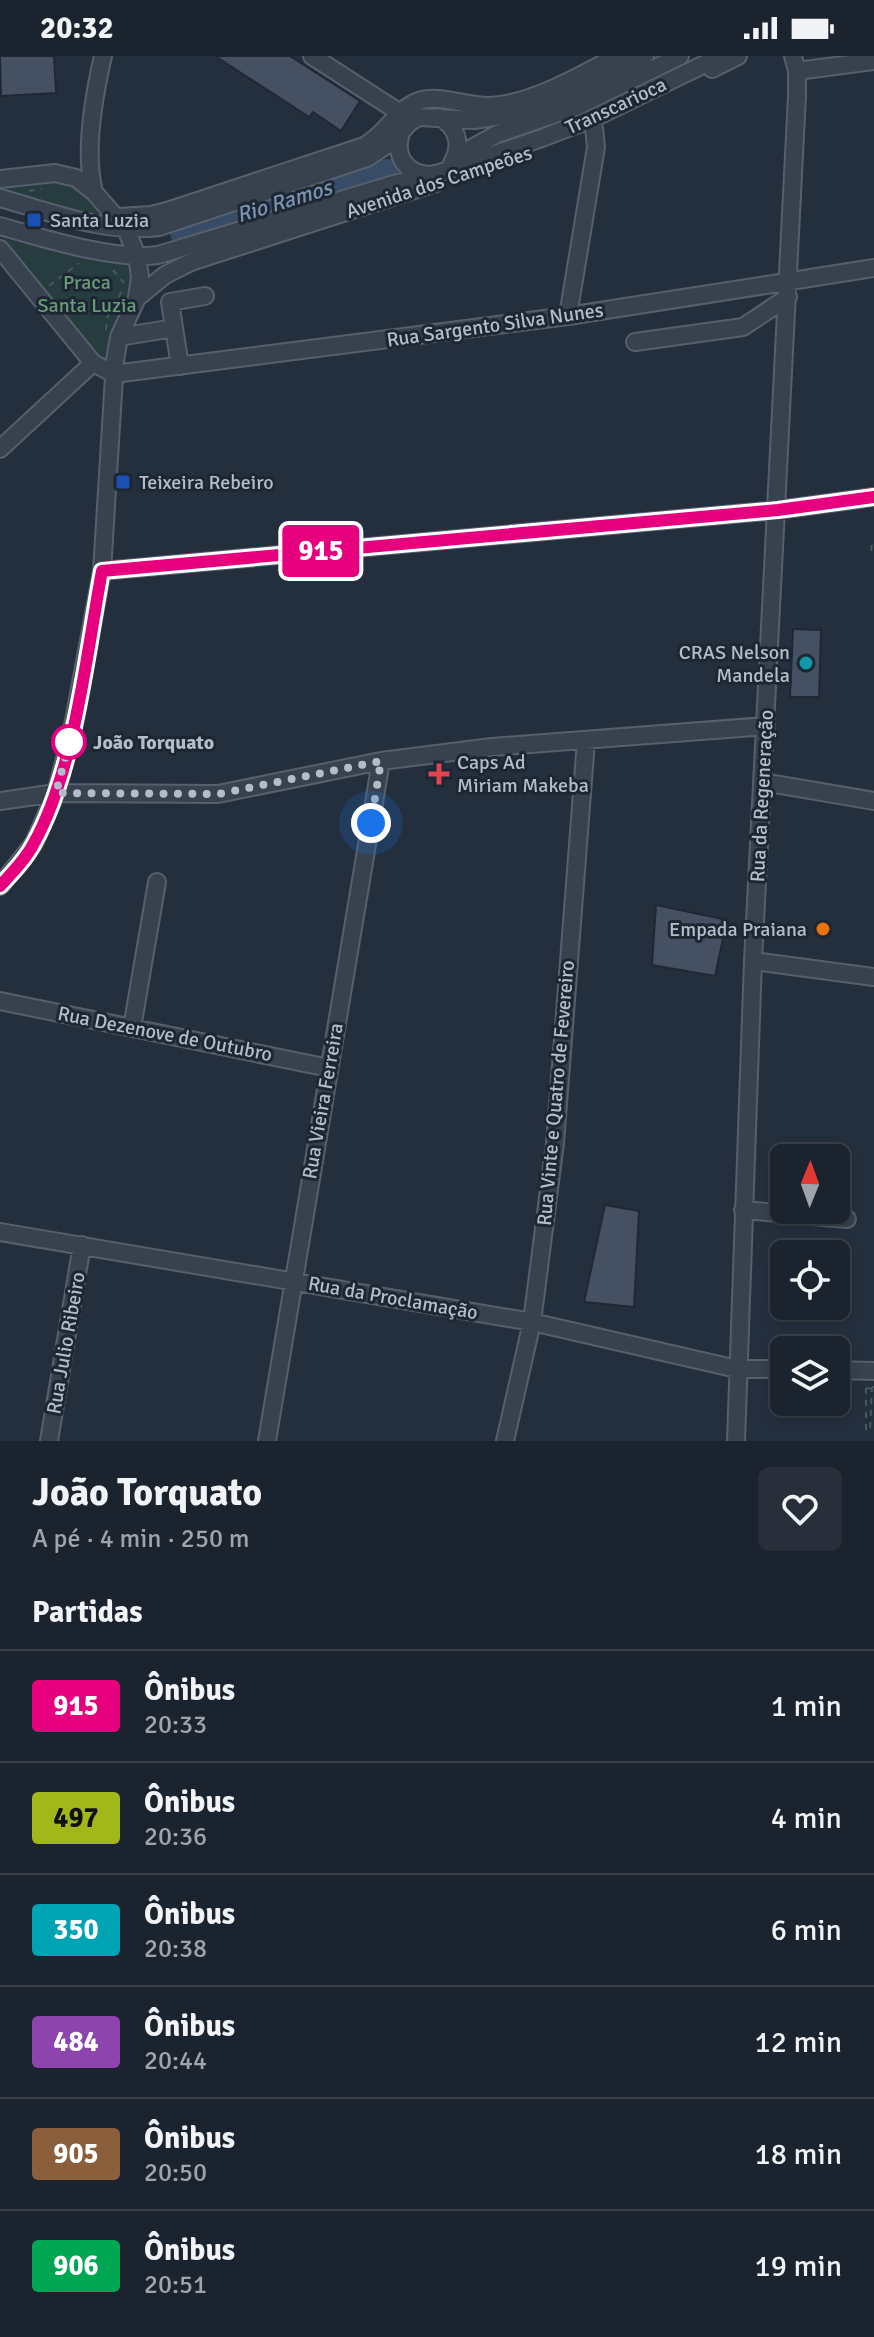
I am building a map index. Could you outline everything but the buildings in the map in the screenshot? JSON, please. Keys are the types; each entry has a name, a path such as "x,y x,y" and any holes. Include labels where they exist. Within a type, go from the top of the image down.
{"street":[{"path":"94,192 90,172 91,151 96,83 103,56"},
{"path":"312,56 406,117"},
{"path":"617,56 568,81 514,101 486,106 431,99 414,103 400,136 399,151 405,165 414,172 437,173 497,134 584,104 680,56"},
{"name":"Transcarioca","path":"406,117 481,120 515,114 560,97 645,56"},
{"name":"Transcarioca","path":"0,226 52,241 137,256 167,253 437,173 592,119 721,56"},
{"name":"Avenida dos Campeões","path":"137,298 156,282 191,262 569,140 738,56"},
{"path":"795,64 874,61"},
{"name":"Rua da Regeneração","path":"736,1441 753,961 778,510 795,64"},
{"path":"122,223 364,146 406,117"},
{"path":"438,117 475,133 497,134"},
{"path":"437,173 455,159 458,141 450,125 438,117"},
{"path":"568,316 596,147 594,128"},
{"path":"0,198 99,225 172,224 367,158 400,136"},
{"path":"0,179 66,174 76,178 94,192 122,223 137,256 140,277 137,298 112,333 114,374 102,571 71,736 56,793 34,843 0,886"},
{"path":"0,249 93,363 114,374"},
{"name":"Rua Sargento Silva Nunes","path":"114,374 788,289 874,268"},
{"path":"156,282 170,302 180,366"},
{"path":"635,342 743,327 788,289"},
{"path":"170,302 205,296"},
{"path":"112,333 174,328"},
{"path":"0,449 93,363"},
{"path":"102,571 778,510 874,497"},
{"path":"0,801 56,793 218,794 381,761 492,747 766,726"},
{"name":"Rua Vinte e Quatro de Fevereiro","path":"505,1441 532,1322 555,1143 586,741"},
{"name":"Rua Vieira Ferreira","path":"267,1441 381,761"},
{"path":"763,782 874,801"},
{"path":"132,1028 157,882"},
{"path":"753,961 874,977"},
{"name":"Rua Dezenove de Outubro","path":"0,1001 329,1068"},
{"path":"743,1210 770,1212"},
{"name":"Rua da Proclamação","path":"0,1232 532,1322 737,1369 770,1369"},
{"name":"Rua Julio Ribeiro","path":"49,1441 82,1245"},
{"path":"850,1375 874,1383"}],"path":[{"path":"25,191 46,188"},
{"path":"38,294 81,262"},
{"path":"112,268 125,285 107,318 112,333"},
{"path":"874,1383 870,1430 866,1430 866,1388 874,1383"}],"green space":[{"name":"Praca Santa Luzia","path":"66,178 89,196 108,222 0,192 0,186"},
{"name":"Praca Santa Luzia","path":"0,238 130,265 133,283 111,337 106,369 0,252"}],"waterway":[{"name":"Rio Ramos","path":"181,233 387,170"}],"bus line":[{"name":"915","path":"0,886 34,843 56,793 71,736 102,571 778,510 874,497"}],"place":[{"name":"Santa Luzia","path":"34,220"},
{"name":"Teixeira Rebeiro","path":"123,482"},
{"name":"CRAS Nelson Mandela","path":"806,663"},
{"name":"João Torquato","path":"69,742"},
{"name":"Caps Ad Miriam Makeba","path":"439,774"},
{"name":"Empada Praiana","path":"823,929"}],"route":[{"path":"69,742 71,736 56,793 218,794 381,761 371,823"}]}
